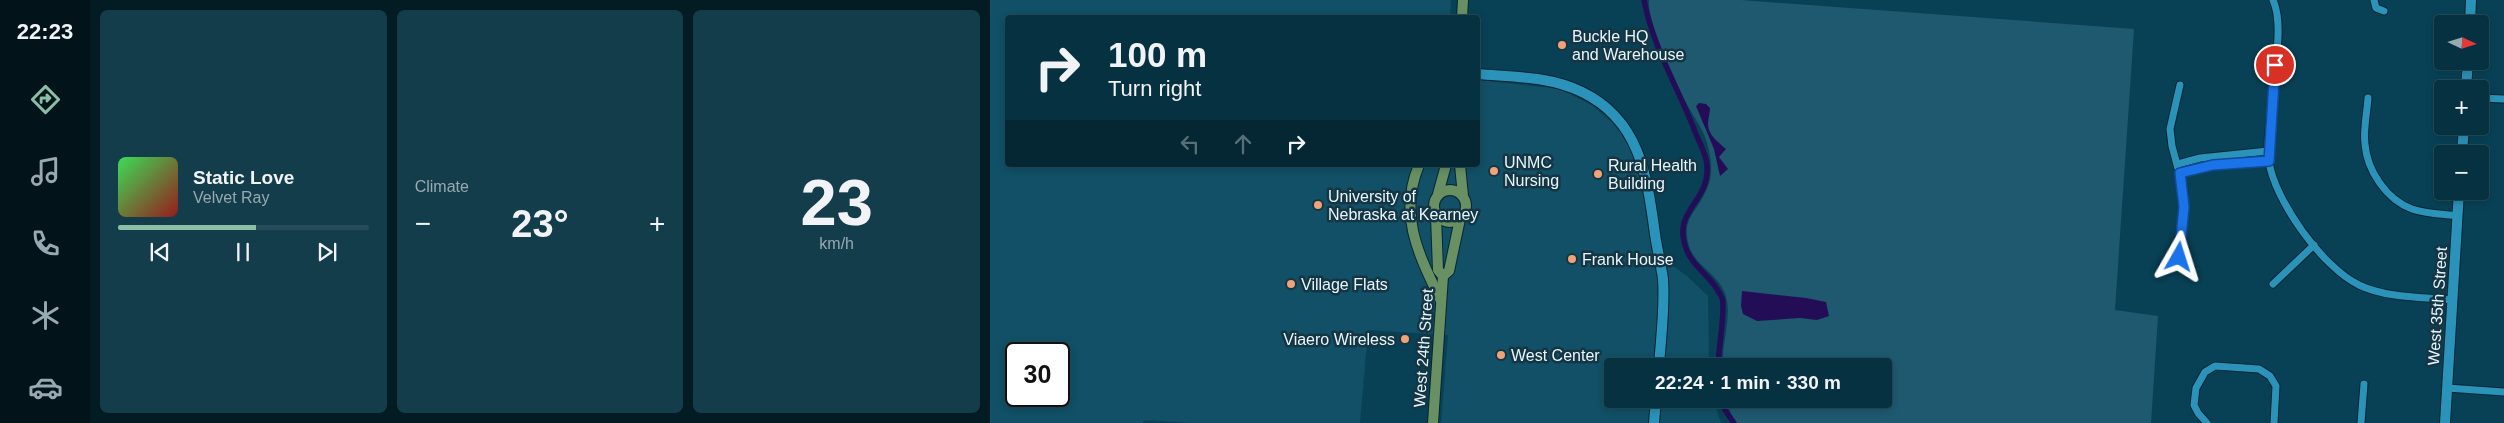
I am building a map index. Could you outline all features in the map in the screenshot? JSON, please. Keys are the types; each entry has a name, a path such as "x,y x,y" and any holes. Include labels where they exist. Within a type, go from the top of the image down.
{"main road":[{"path":"1462,15 1463,0"},
{"path":"1419,167 1411,202 1412,233 1419,256 1441,301"},
{"path":"1445,167 1434,204 1436,216 1449,223 1460,219 1466,210 1460,167"},
{"path":"1438,194 1451,190 1463,196"},
{"name":"West 24th Street","path":"1432,423 1443,276 1438,270 1436,216"},
{"name":"West 24th Street","path":"1443,276 1449,272 1460,219"}],"street":[{"path":"2273,0 2278,23 2268,151 2280,199 2333,267 2358,285 2413,296 2452,300"},
{"path":"2374,0 2376,8 2384,11"},
{"path":"2470,15 2471,0"},
{"path":"1480,74 1544,79 1571,87 1604,106 1618,118 1630,134 1640,156 1648,182 1662,277 1664,304 1660,358"},
{"path":"2179,257 2184,207 2180,173 2172,146 2170,129 2180,85"},
{"path":"2368,98 2364,144 2372,172 2385,190 2400,204 2413,210 2458,216"},
{"path":"2489,99 2504,100"},
{"path":"2178,164 2200,158 2268,151"},
{"path":"2180,173 2213,165 2269,161"},
{"name":"West 35th Street","path":"2445,423 2459,200"},
{"path":"2273,284 2314,245"},
{"path":"2207,423 2198,414 2194,405 2196,388 2205,372 2215,366 2260,369 2270,376 2276,386 2274,423"},
{"path":"2362,423 2364,384"},
{"path":"2447,388 2504,392"},
{"path":"1654,423 1655,408"}],"shaded area":[{"name":"University of Nebraska at Kearney","path":"990,0 1451,0 1450,15 1005,15 1005,167 1480,167 1480,80 1560,89 1593,106 1618,128 1629,144 1639,168 1652,251 1687,276 1708,296 1709,358 1604,358 1604,408 1716,408 1721,423 1441,423 1448,335 1368,330 1360,423 1193,423 1144,420 1143,423 990,423"},
{"path":"1649,0 1741,0 2134,29 2115,310 2158,316 2151,423 1736,423 1729,408 1892,408 1892,358 1723,358 1728,319 1727,300 1719,283 1695,258 1688,240 1687,228 1691,215 1704,196 1710,182 1711,160 1704,133 1682,96 1662,54 1652,24"},
{"path":"1699,103 1706,104 1710,108 1708,128 1714,138 1726,149 1719,157 1728,169 1720,176 1714,149 1696,106"},
{"path":"1742,291 1826,302 1829,316 1817,320 1800,318 1757,321 1743,314 1741,306"}],"waterway":[{"path":"1644,0 1660,52 1707,162 1707,177 1700,195 1686,218 1683,226 1683,235 1689,255 1712,282 1722,298 1723,311 1719,358"},
{"path":"1724,408 1734,423"}],"place":[{"name":"Buckle HQ and Warehouse","path":"1562,45"},
{"name":"UNMC Nursing","path":"1494,171"},
{"name":"Rural Health Building","path":"1598,174"},
{"name":"University of Nebraska at Kearney","path":"1318,205"},
{"name":"Frank House","path":"1572,259"},
{"name":"Village Flats","path":"1291,284"},
{"name":"Viaero Wireless","path":"1405,339"},
{"name":"West Center","path":"1501,355"}],"route":[{"path":"2179,257 2184,207 2184,191 2180,173 2213,165 2269,161 2268,151 2275,65"}]}
